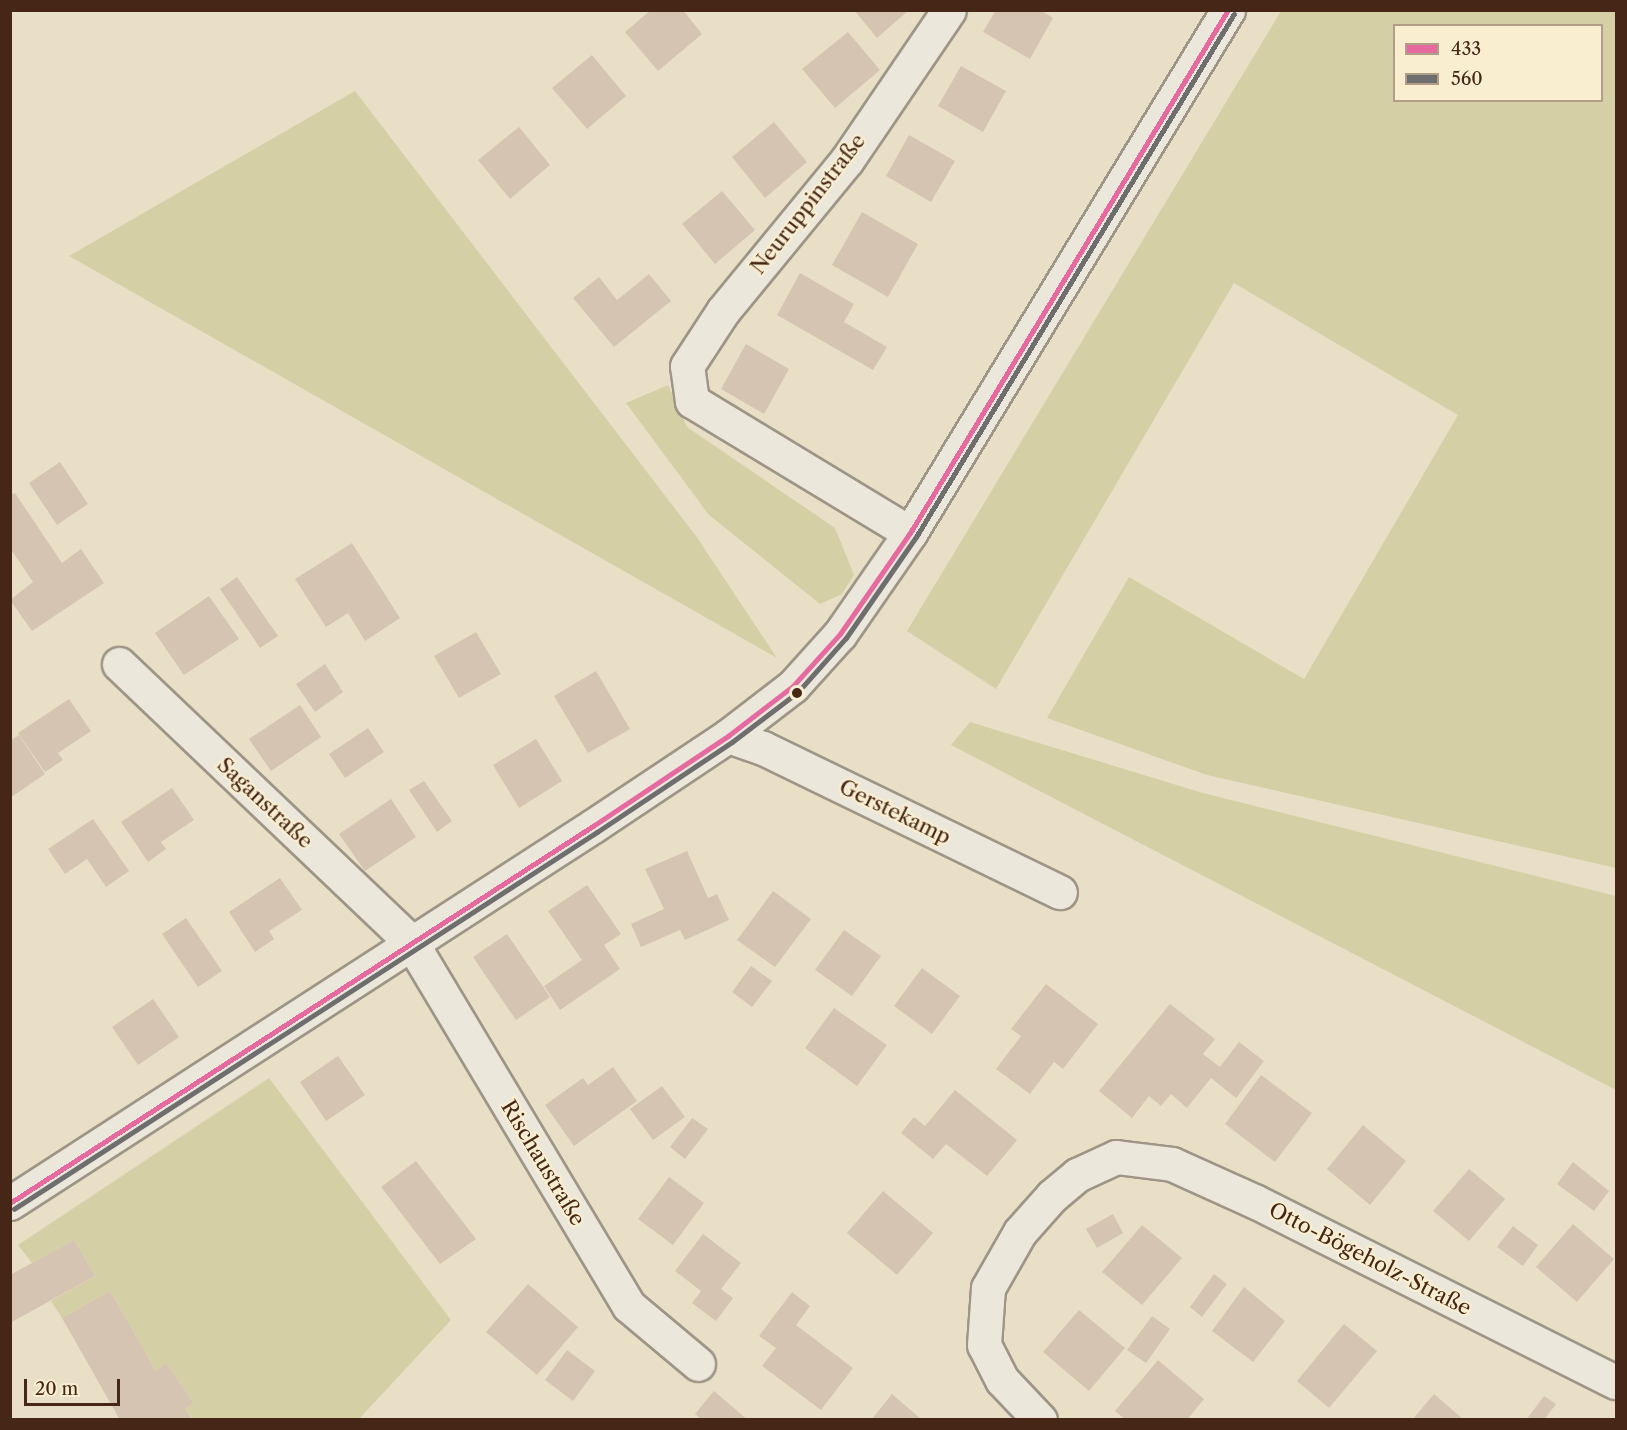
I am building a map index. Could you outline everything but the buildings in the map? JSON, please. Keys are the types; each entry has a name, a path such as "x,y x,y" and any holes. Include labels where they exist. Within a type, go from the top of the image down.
{"street":[{"name":"Neuruppinstraße","path":"910,532 692,400 687,366 723,311 847,160 949,10"},
{"path":"10,1203 728,736 793,686 852,618 910,532 1228,10"},
{"name":"Saganstraße","path":"119,664 411,942"},
{"name":"Gerstekamp","path":"728,736 763,748 1060,892"},
{"name":"Rischaustraße","path":"411,942 629,1306 698,1364"},
{"name":"Otto-Bögeholz-Straße","path":"1040,1419 1002,1380 984,1345 988,1288 1020,1232 1052,1196 1077,1175 1116,1157 1172,1164 1617,1382"}],"shaded area":[{"path":"1611,10 1616,13 1616,868 1207,775 1047,718 1129,577 1304,679 1458,415 1234,283 996,689 907,631 1281,11"},
{"path":"355,91 696,536 777,658 69,256"},
{"path":"668,385 687,427 835,528 854,575 842,594 820,604 709,515 626,403"},
{"path":"970,722 1203,793 1616,896 1616,1090 951,745"},
{"path":"269,1078 451,1320 359,1419 193,1419 185,1409 194,1403 166,1363 156,1371 110,1291 62,1318 51,1301 95,1276 74,1240 32,1263 18,1245"}],"transit line":[{"name":"433","path":"10,1203 593,826 728,736 793,686 840,634 910,533 1228,10"},
{"name":"560","path":"14,1209 597,832 732,742 798,692 846,638 916,537 1234,14"}]}
